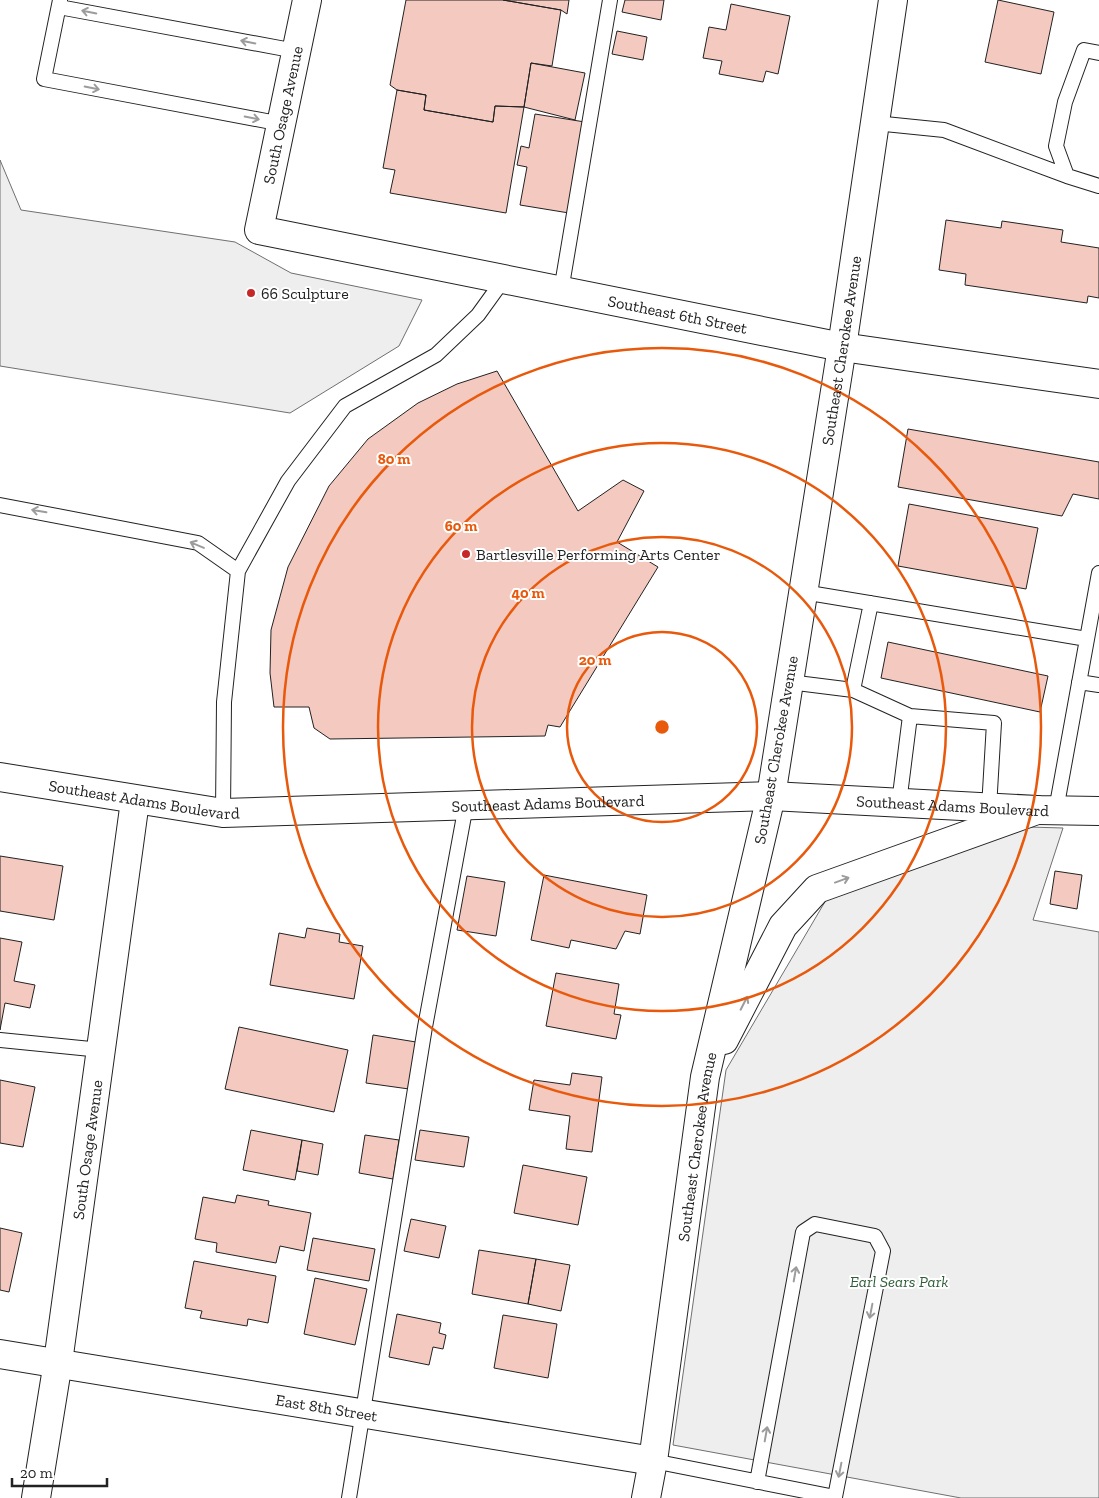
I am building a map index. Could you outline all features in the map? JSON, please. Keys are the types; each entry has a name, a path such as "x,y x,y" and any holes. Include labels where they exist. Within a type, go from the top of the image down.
{"street":[{"name":"South Osage Avenue","path":"259,230 307,0"},
{"name":"Southeast Cherokee Avenue","path":"646,1498 653,1461 706,1077 771,796 842,347 893,0"},
{"name":"Southeast 6th Street","path":"259,230 842,347 1099,384"},
{"name":"Southeast Adams Boulevard","path":"0,777 135,801 223,813 771,796 989,808 1099,811"},
{"name":"South Osage Avenue","path":"36,1498 58,1362 135,801"},
{"path":"706,1077 783,926 817,889 1047,810"},
{"name":"East 8th Street","path":"0,1354 653,1461"}],"lane":[{"path":"561,291 610,0"},
{"path":"282,124 44,79 59,3 296,51"},
{"path":"1068,176 1056,146 1065,102 1084,50 1099,53"},
{"path":"875,123 944,130 1099,186"},
{"path":"223,813 224,702 238,571 288,481 345,406 436,355 478,315 504,279"},
{"path":"0,505 198,543 238,571"},
{"path":"1047,810 1079,682 1099,573"},
{"path":"803,592 1087,639"},
{"path":"853,690 871,603"},
{"path":"789,682 853,690 910,716 994,723 989,808"},
{"path":"1079,682 1099,685"},
{"path":"899,803 910,716"},
{"path":"348,1498 425,1027 466,806"},
{"path":"0,1040 101,1050"},
{"path":"653,1461 757,1482 835,1497 883,1251 875,1236 815,1224 803,1232 757,1482"}],"green space":[{"path":"0,160 21,210 235,242 291,273 422,300 399,346 290,413 0,366"},
{"name":"Earl Sears Park","path":"1029,827 1063,828 1033,920 1099,932 1099,1498 961,1498 673,1445 726,1070 826,900"}],"building":[{"path":"406,0 503,0 561,10 552,66 531,63 524,107 495,106 493,122 424,110 426,95 397,90 390,85"},
{"path":"503,0 569,0 567,14 561,10"},
{"path":"625,0 664,0 661,20 622,12"},
{"path":"998,0 1054,12 1041,74 985,62"},
{"path":"731,4 790,16 778,74 766,71 763,82 719,74 722,61 703,58 709,27 726,30"},
{"path":"617,31 647,37 643,60 612,54"},
{"path":"531,63 585,73 575,120 524,107"},
{"path":"397,90 426,95 424,110 493,122 495,106 524,107 506,213 390,193 395,170 383,168"},
{"path":"535,114 585,122 569,213 520,205 527,167 517,165 521,146 529,148"},
{"path":"946,220 1001,228 1002,221 1063,230 1061,242 1099,248 1099,298 1088,296 1087,303 965,285 966,274 939,270"},
{"name":"Bartlesville Performing Arts Center","path":"497,371 578,511 623,480 644,491 617,542 658,567 560,727 548,725 545,736 330,739 314,728 309,707 274,707 270,673 271,630 288,567 329,486 368,439 418,403 457,384"},
{"path":"908,429 1099,462 1099,499 1073,494 1062,516 898,487"},
{"path":"909,504 1038,528 1026,589 898,566"},
{"path":"888,642 1048,676 1040,712 881,678"},
{"path":"0,856 63,866 54,920 0,911"},
{"path":"1055,871 1082,875 1077,909 1050,904"},
{"path":"544,875 647,895 640,934 625,931 616,949 571,940 569,948 531,940"},
{"path":"467,876 505,882 496,936 457,930"},
{"path":"307,928 340,934 339,942 363,946 354,999 270,985 279,933 305,938"},
{"path":"0,938 22,942 14,981 35,985 30,1008 5,1003 0,1030"},
{"path":"556,973 619,984 614,1014 621,1015 616,1039 546,1026"},
{"path":"239,1027 348,1050 334,1112 225,1089"},
{"path":"373,1035 416,1042 409,1089 366,1083"},
{"path":"572,1073 602,1077 592,1152 566,1149 570,1116 529,1110 534,1080 570,1085"},
{"path":"0,1080 35,1087 23,1147 0,1143"},
{"path":"251,1130 302,1140 295,1180 243,1170"},
{"path":"420,1130 469,1137 464,1167 415,1160"},
{"path":"365,1135 399,1140 393,1179 359,1173"},
{"path":"302,1140 323,1144 318,1175 297,1171"},
{"path":"523,1165 587,1177 578,1225 514,1213"},
{"path":"237,1195 269,1201 268,1205 311,1213 304,1251 280,1246 276,1263 216,1252 217,1243 195,1239 203,1197 235,1203"},
{"path":"411,1219 446,1226 439,1258 404,1251"},
{"path":"0,1228 22,1233 9,1292 0,1290"},
{"path":"313,1238 375,1249 369,1281 307,1270"},
{"path":"479,1250 536,1259 528,1304 472,1294"},
{"path":"536,1259 570,1265 561,1311 528,1304"},
{"path":"194,1261 276,1276 268,1323 248,1319 247,1326 200,1318 202,1311 185,1308"},
{"path":"315,1278 367,1289 355,1345 304,1334"},
{"path":"397,1314 441,1323 439,1333 446,1335 443,1349 433,1347 429,1365 389,1357"},
{"path":"503,1315 557,1324 548,1378 494,1368"}],"place":[{"name":"66 Sculpture","path":"251,293"},
{"name":"Bartlesville Performing Arts Center","path":"466,554"}]}
